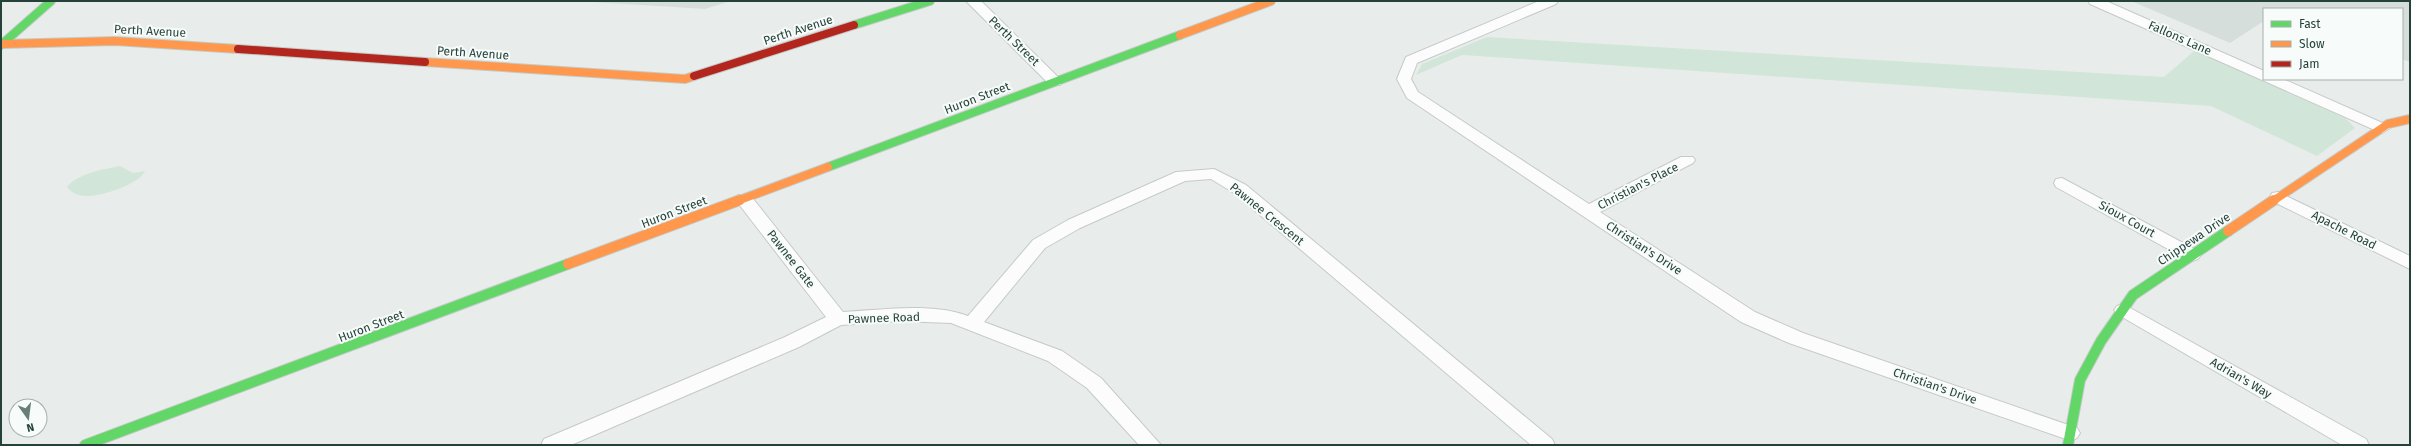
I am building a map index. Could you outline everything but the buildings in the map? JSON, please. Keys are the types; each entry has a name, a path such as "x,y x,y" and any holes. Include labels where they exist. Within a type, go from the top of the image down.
{"street":[{"path":"2,45 51,1"},
{"name":"Perth Avenue","path":"2,45 115,40 685,79 930,1"},
{"name":"Perth Street","path":"973,1 1055,82"},
{"name":"Huron Street","path":"85,445 1271,1"},
{"name":"Christian's Drive","path":"1551,1 1411,60 1404,79 1412,95 1748,317 1796,338 2069,439"},
{"name":"Fallons Lane","path":"2095,1 2263,76"},
{"path":"2273,80 2382,128"},
{"name":"Chippewa Drive","path":"2069,439 2080,380 2101,341 2133,295 2388,124 2410,119"},
{"name":"Christian's Place","path":"1588,211 1687,160"},
{"name":"Pawnee Crescent","path":"972,324 1039,244 1074,224 1182,176 1214,174 1240,189 1545,445"},
{"name":"Sioux Court","path":"2062,183 2192,255"},
{"name":"Apache Road","path":"2278,197 2410,264"},
{"name":"Pawnee Gate","path":"744,199 838,319"},
{"name":"Adrian's Way","path":"2123,310 2359,445"},
{"name":"Pawnee Road","path":"551,445 785,345 838,319 900,315 953,317 1055,356 1094,383 1151,445"}],"shaded area":[{"path":"576,1 731,1 705,9"},
{"path":"2131,1 2410,1 2410,62 2403,59 2403,8 2263,8 2263,22 2230,43"}],"green space":[{"path":"1487,37 2164,77 2194,51 2345,118 2355,128 2317,156 2211,106 1462,55 1416,75 1422,64"},
{"path":"120,166 133,173 145,171 136,181 128,185 110,192 92,196 78,195 67,187 71,182 84,175"}],"traffic: fast":[{"path":"1,45 51,1"},
{"path":"854,25 930,1"},
{"path":"828,167 1180,35"},
{"path":"2068,445 2080,380 2101,341 2133,295 2228,231"},
{"path":"85,445 568,264"}],"traffic: slow":[{"path":"1180,35 1271,1"},
{"path":"3,44 115,41 238,49"},
{"path":"425,62 685,79 694,76"},
{"path":"2228,231 2388,124 2410,119"},
{"path":"568,264 828,167"}],"traffic: jam":[{"path":"694,76 854,25"},
{"path":"238,49 425,62"}]}
